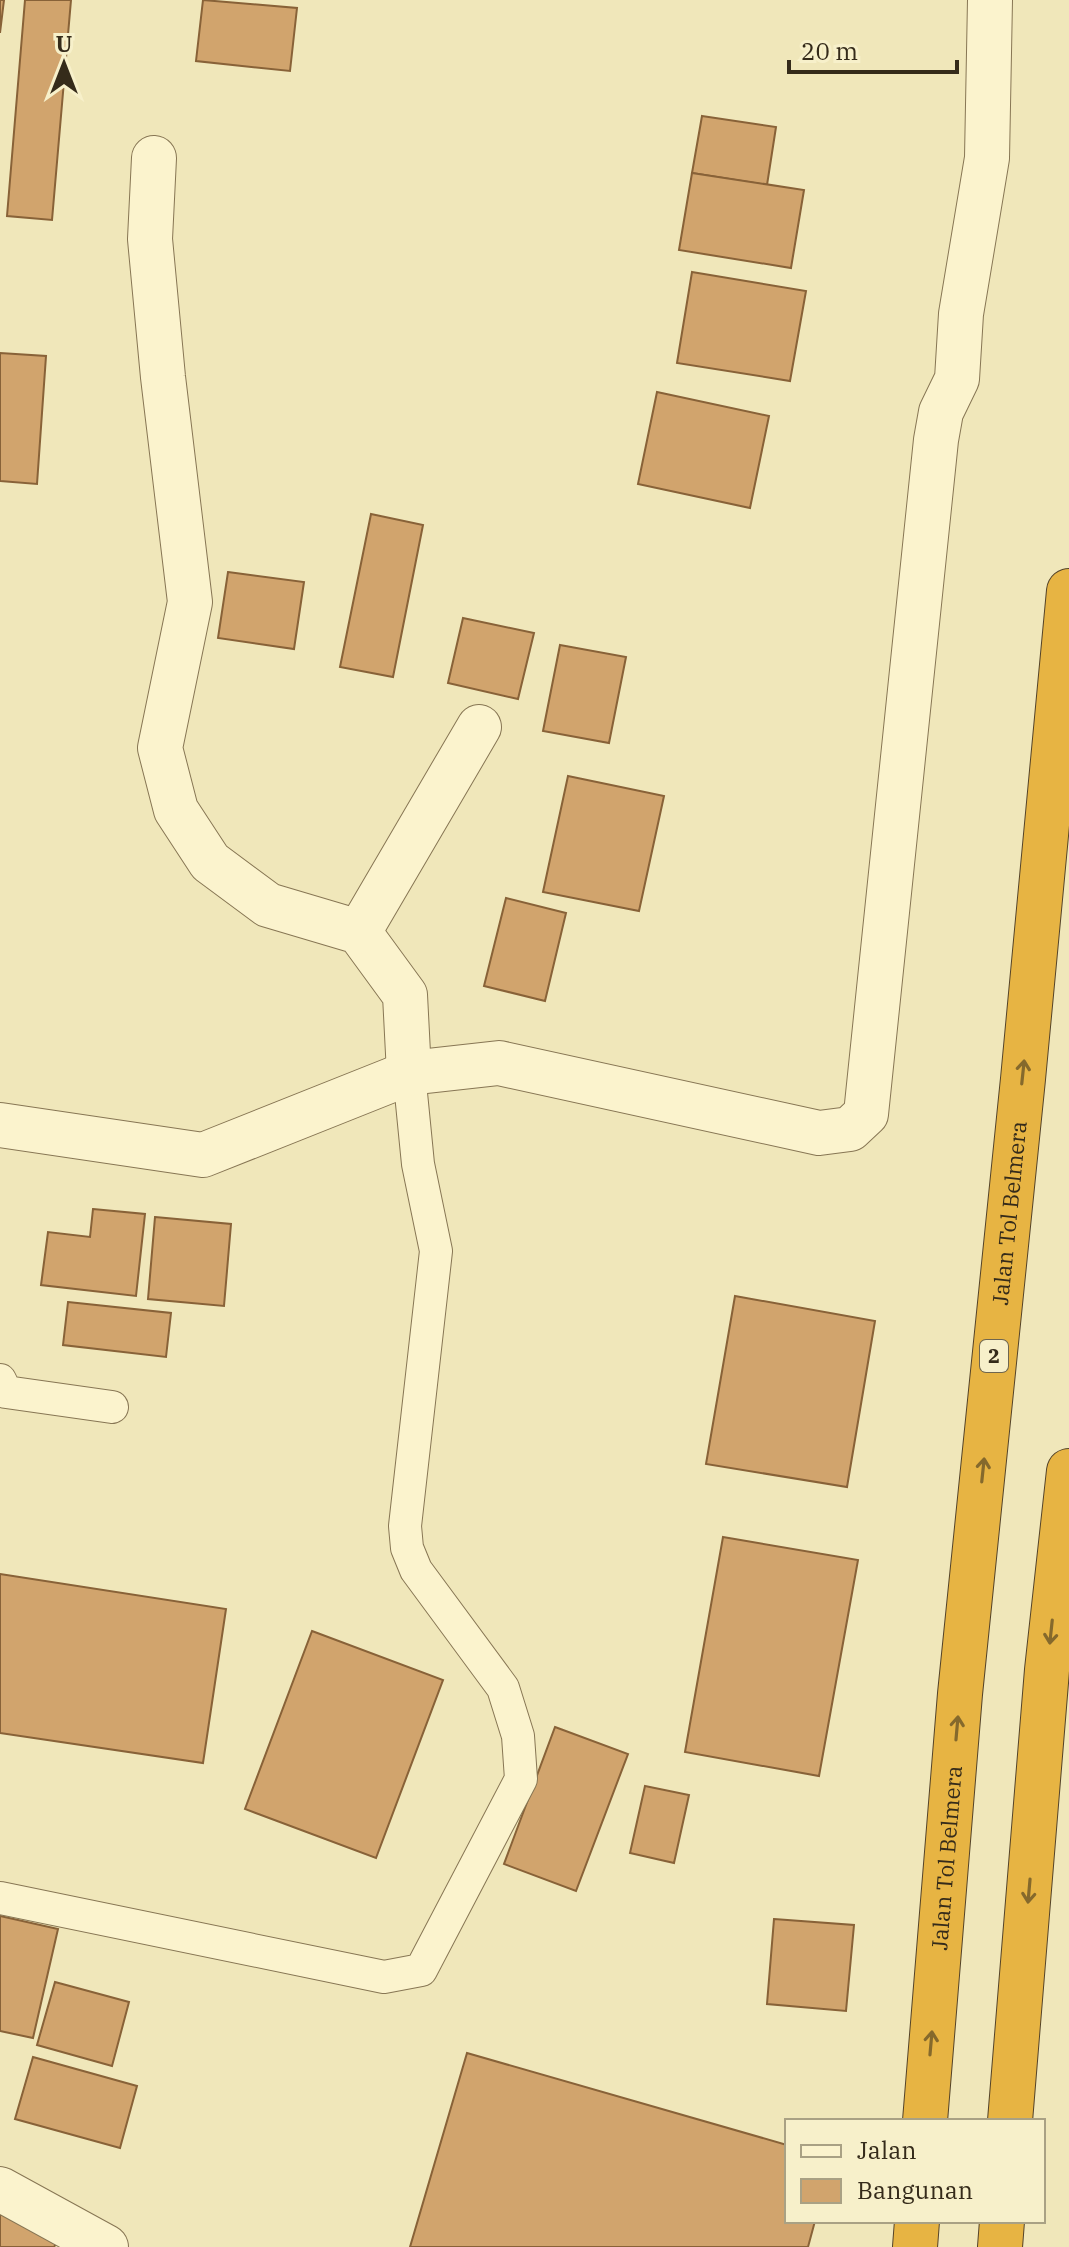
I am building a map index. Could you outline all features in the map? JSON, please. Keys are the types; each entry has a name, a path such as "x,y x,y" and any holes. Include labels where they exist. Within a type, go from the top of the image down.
{"highway":[{"name":"Jalan Tol Belmera","path":"925,2119 960,1694 1069,591"},
{"path":"1010,2119 1047,1670 1069,1471"},
{"path":"915,2247 917,2223"},
{"path":"1000,2247 1002,2223"}],"street":[{"path":"0,1125 203,1155 409,1073 499,1063 819,1133 850,1129 866,1114 936,440 941,412 957,379 961,314 987,158 990,0"},
{"path":"154,158 150,239 190,602 160,748 176,810 210,862 268,905 359,932 405,995 409,1073"},
{"path":"359,932 479,727"},
{"path":"0,2189 106,2247"}],"lane":[{"path":"0,1898 384,1977 421,1970 521,1779 518,1736 503,1688 416,1570 407,1548 405,1526 436,1251 418,1164 409,1073"},
{"path":"0,1380 6,1392 112,1407"}],"building":[{"path":"0,0 4,0 0,33"},
{"path":"25,0 71,0 52,220 7,216"},
{"path":"203,0 297,8 290,71 196,61"},
{"path":"702,116 776,127 767,185 692,173"},
{"path":"692,173 804,190 791,268 679,250"},
{"path":"692,272 806,291 790,381 677,363"},
{"path":"0,353 46,356 37,484 0,481"},
{"path":"657,392 769,416 750,508 638,484"},
{"path":"371,514 423,525 393,677 340,667"},
{"path":"228,572 304,582 294,649 218,638"},
{"path":"463,618 534,633 518,699 448,683"},
{"path":"560,645 626,657 609,743 543,731"},
{"path":"568,776 664,796 639,911 543,892"},
{"path":"506,898 566,913 545,1001 484,986"},
{"path":"93,1209 145,1214 136,1296 41,1285 48,1232 90,1237"},
{"path":"155,1217 231,1224 224,1306 148,1299"},
{"path":"735,1296 875,1321 847,1487 706,1464"},
{"path":"68,1302 171,1313 166,1357 63,1345"},
{"path":"723,1537 858,1560 819,1776 685,1752"},
{"path":"0,1574 226,1609 203,1763 0,1733"},
{"path":"312,1631 443,1680 376,1858 245,1809"},
{"path":"555,1727 628,1754 576,1891 504,1864"},
{"path":"645,1786 689,1795 674,1863 630,1853"},
{"path":"0,1916 58,1929 33,2038 0,2031"},
{"path":"774,1919 854,1925 846,2011 767,2004"},
{"path":"55,1982 129,2002 112,2066 37,2045"},
{"path":"467,2053 785,2144 785,2223 814,2223 808,2247 410,2247"},
{"path":"33,2057 137,2086 120,2148 15,2119"},
{"path":"0,2208 60,2237 54,2247 0,2247"}]}
